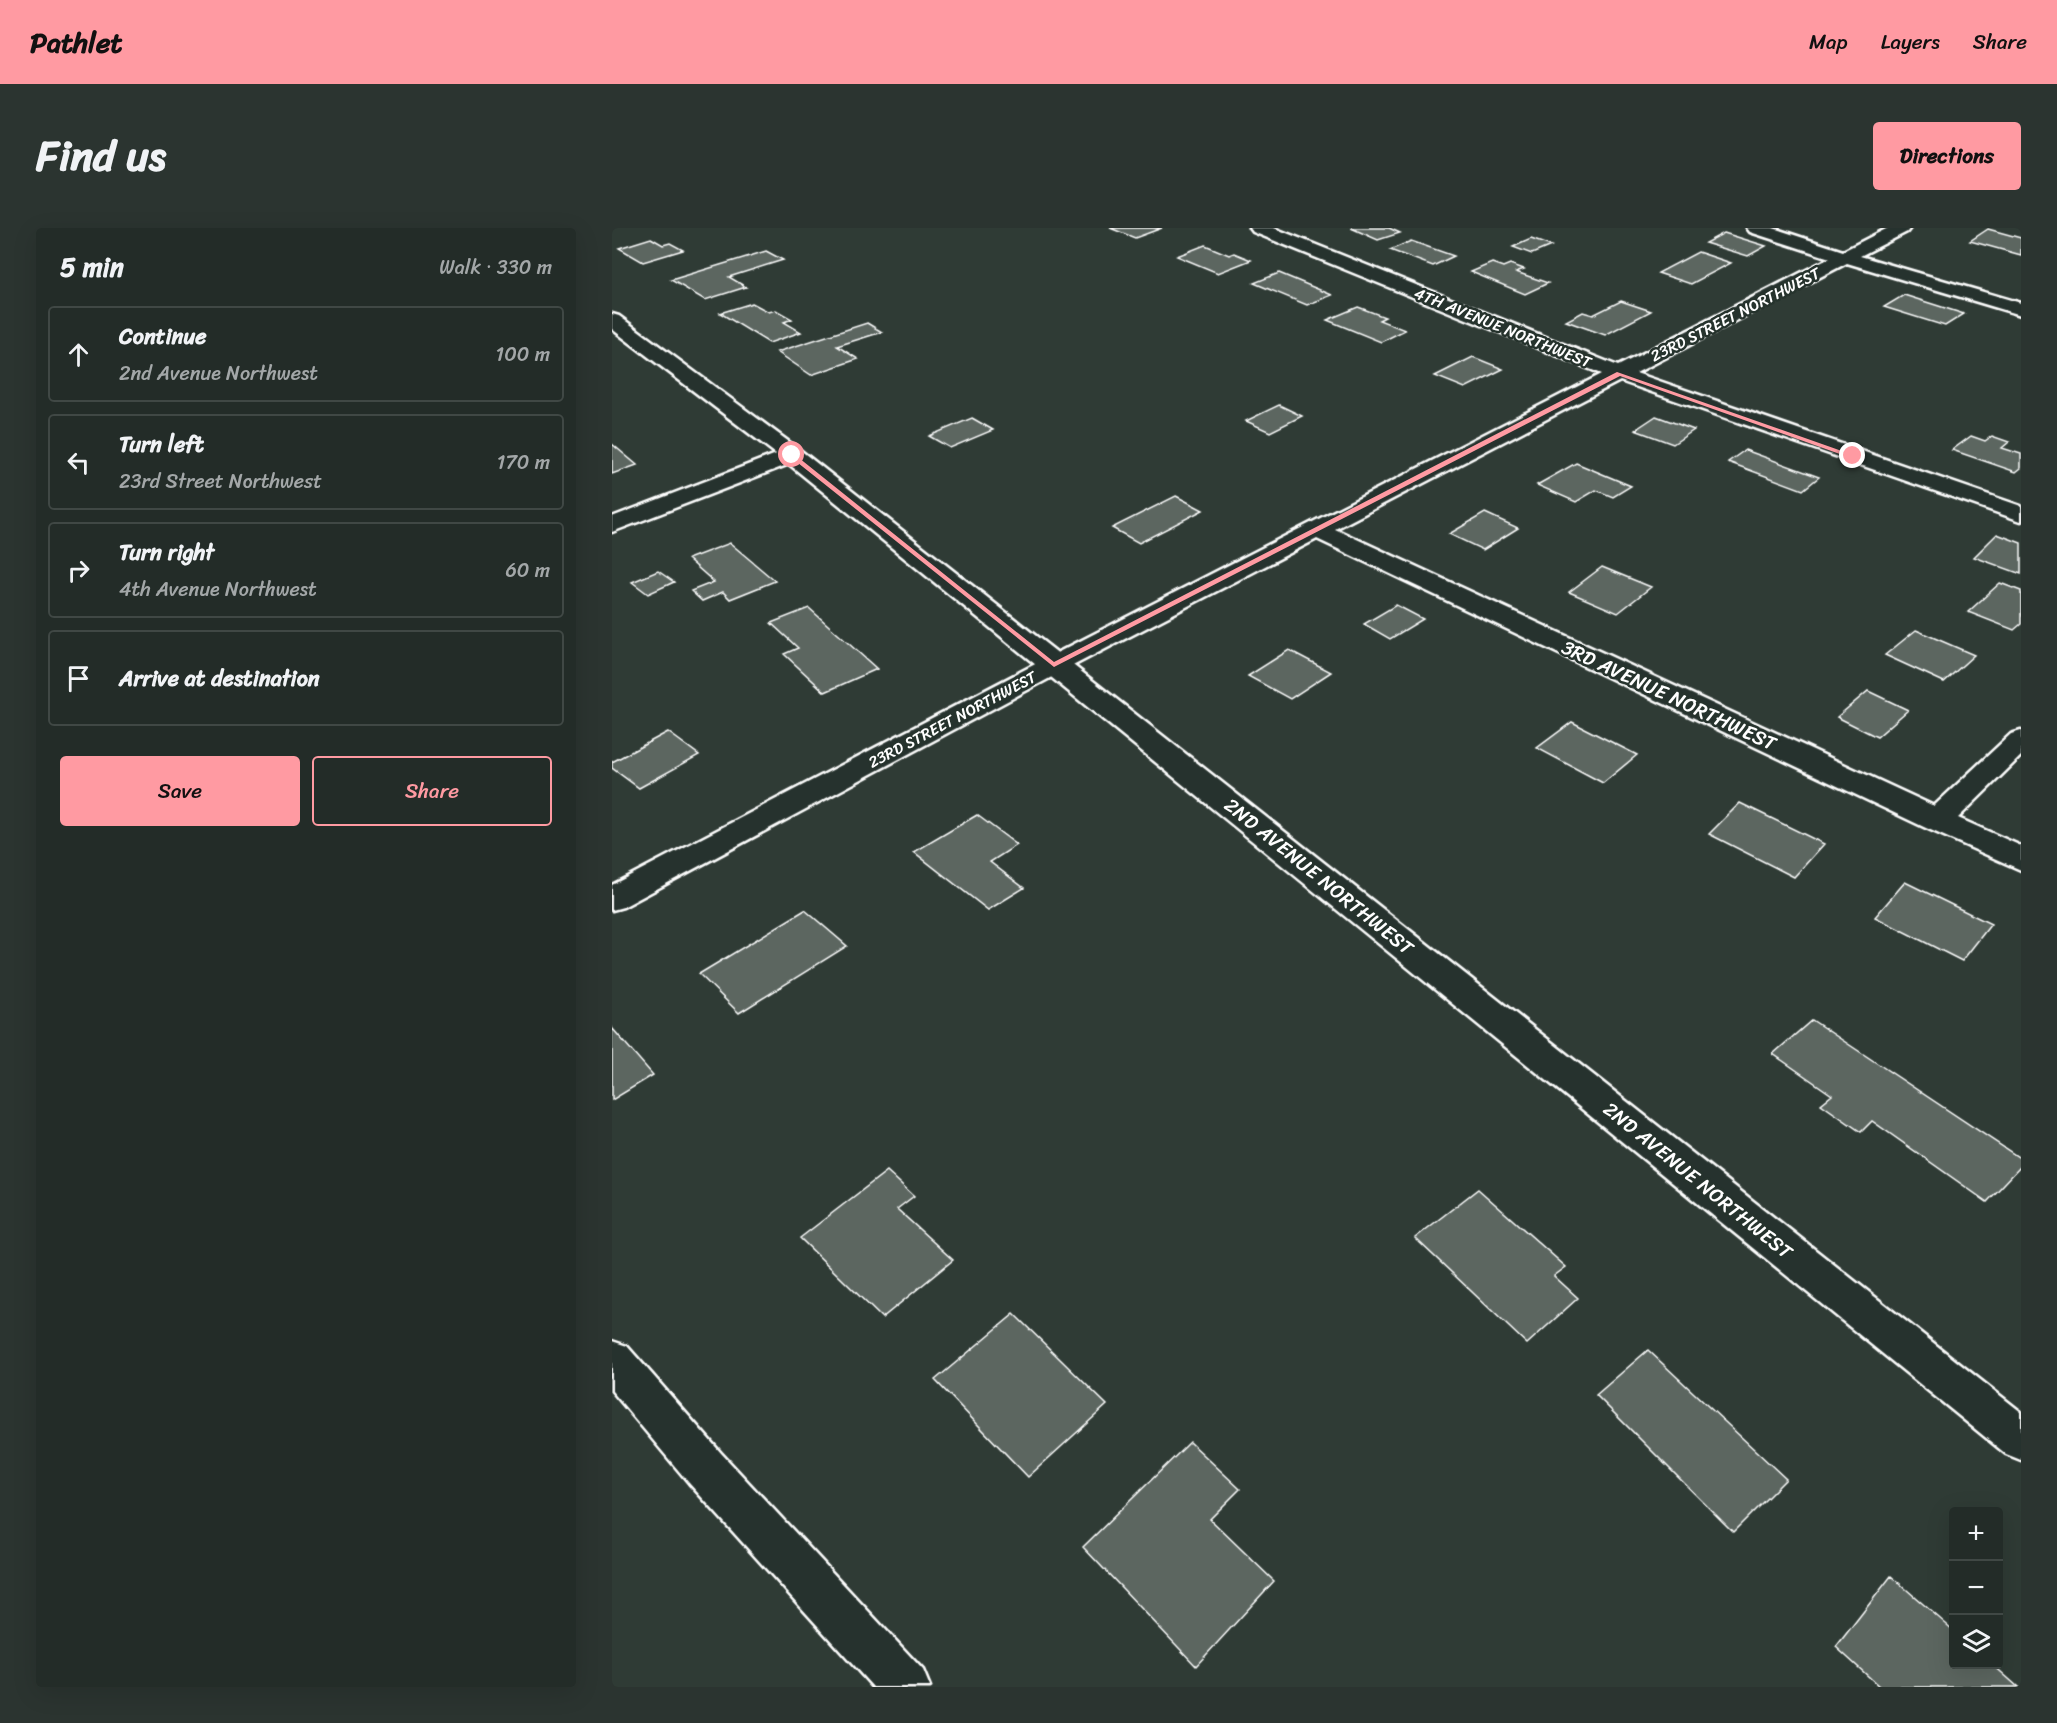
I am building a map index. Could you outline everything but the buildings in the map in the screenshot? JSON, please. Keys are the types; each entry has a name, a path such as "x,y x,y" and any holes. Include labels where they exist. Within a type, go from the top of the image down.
{"street":[{"name":"4TH AVENUE NORTHWEST","path":"1259,228 1620,374 2021,514"},
{"path":"1756,228 2021,309"},
{"name":"23RD STREET NORTHWEST","path":"612,899 1054,665 1901,228"},
{"name":"2ND AVENUE NORTHWEST","path":"612,320 792,455 2021,1439"},
{"path":"612,525 792,455"},
{"name":"3RD AVENUE NORTHWEST","path":"1318,530 2021,859"},
{"path":"1937,821 2021,740"},
{"path":"612,1360 705,1468 906,1687"}],"route":[{"path":"792,455 1054,665 1620,374 1853,456"}]}
